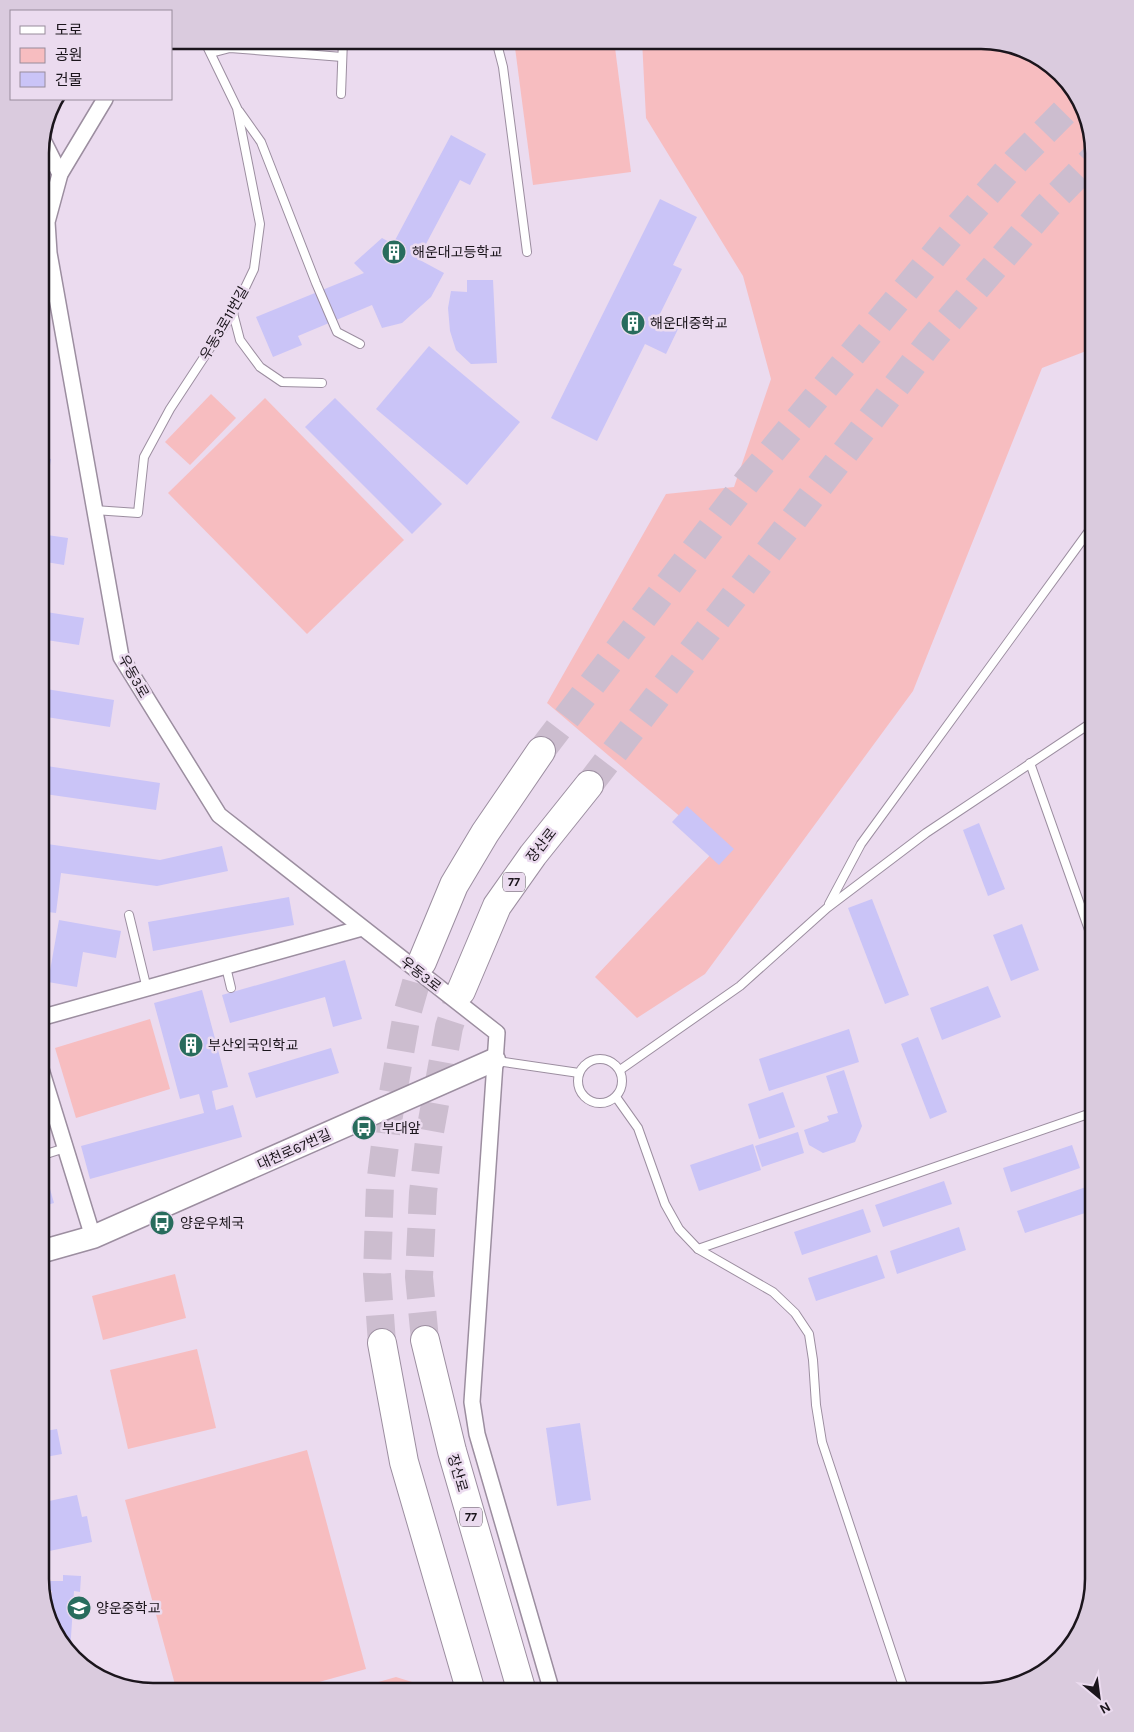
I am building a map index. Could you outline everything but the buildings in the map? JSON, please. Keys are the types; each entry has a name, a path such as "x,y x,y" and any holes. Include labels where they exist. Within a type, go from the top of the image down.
{"highway":[{"path":"422,962 454,885 484,833 541,750"},
{"name":"장산로","path":"461,991 497,906 533,855 589,784"},
{"name":"장산로","path":"425,1340 452,1451 519,1683"},
{"path":"382,1343 404,1462 468,1683"}],"street":[{"path":"60,174 104,100"},
{"path":"49,151 60,174"},
{"name":"우동3로","path":"49,218 60,174"},
{"name":"우동3로","path":"49,279 121,656 219,815 497,1033 494,1060"},
{"path":"49,1016 362,928"},
{"path":"494,1060 472,1402 477,1434 549,1683"},
{"name":"대천로67번길","path":"49,1249 93,1237 494,1060"},
{"path":"49,1094 93,1237"}],"lane":[{"name":"우동3로11번길","path":"94,510 138,513 144,458 170,409 233,313 254,269 260,224 237,108 208,49"},
{"path":"210,53 226,49"},
{"path":"242,49 342,57"},
{"path":"340,94 342,49"},
{"path":"498,49 503,67 527,252"},
{"path":"237,108 261,142 337,332 360,344"},
{"path":"233,313 240,340 260,367 282,382 322,383"},
{"path":"827,908 862,844 1085,536"},
{"path":"620,1070 740,986 827,908 926,833 1085,727"},
{"path":"1030,763 1085,919"},
{"path":"129,915 147,989"},
{"path":"226,966 231,988"},
{"path":"603,1059 616,1064 620,1070 623,1085 616,1097 602,1104 588,1100 582,1095 578,1081 579,1073 589,1062 603,1059"},
{"path":"494,1060 579,1073"},
{"path":"616,1097 638,1128 665,1204 679,1229 698,1249 773,1292 795,1313 809,1334 816,1405 822,1442 902,1683"},
{"path":"698,1249 1085,1115"},
{"path":"49,1153 66,1148"}],"green space":[{"path":"515,49 615,49 631,172 533,185"},
{"path":"642,49 988,49 1015,54 1027,59 1050,74 1060,84 1068,95 1082,126 1085,152 1085,351 1042,368 913,691 705,974 637,1018 595,977 717,848 547,703 666,494 734,487 771,379 743,276 646,118"},
{"path":"211,394 236,418 190,465 165,442"},
{"path":"265,398 404,540 307,634 168,493"},
{"path":"150,1019 170,1089 76,1118 55,1048"},
{"path":"175,1274 186,1318 103,1340 92,1296"},
{"path":"197,1349 216,1428 128,1449 110,1370"},
{"path":"307,1450 366,1669 315,1683 175,1683 125,1500"},
{"path":"396,1677 415,1683 375,1683"}],"tunnel":[{"path":"541,751 749,479 950,236 1017,160 1072,104"},
{"path":"589,785 930,342 1047,206 1085,167"},
{"path":"382,1343 377,1274 380,1185 388,1121 407,1014 422,962"},
{"path":"425,1340 419,1277 423,1193 430,1132 449,1027 461,991"}],"place":[{"name":"해운대고등학교","path":"394,252"},
{"name":"해운대중학교","path":"633,323"},
{"name":"부산외국인학교","path":"191,1045"},
{"name":"부대앞","path":"364,1128"},
{"name":"양운우체국","path":"162,1223"},
{"name":"양운중학교","path":"79,1608"}]}
